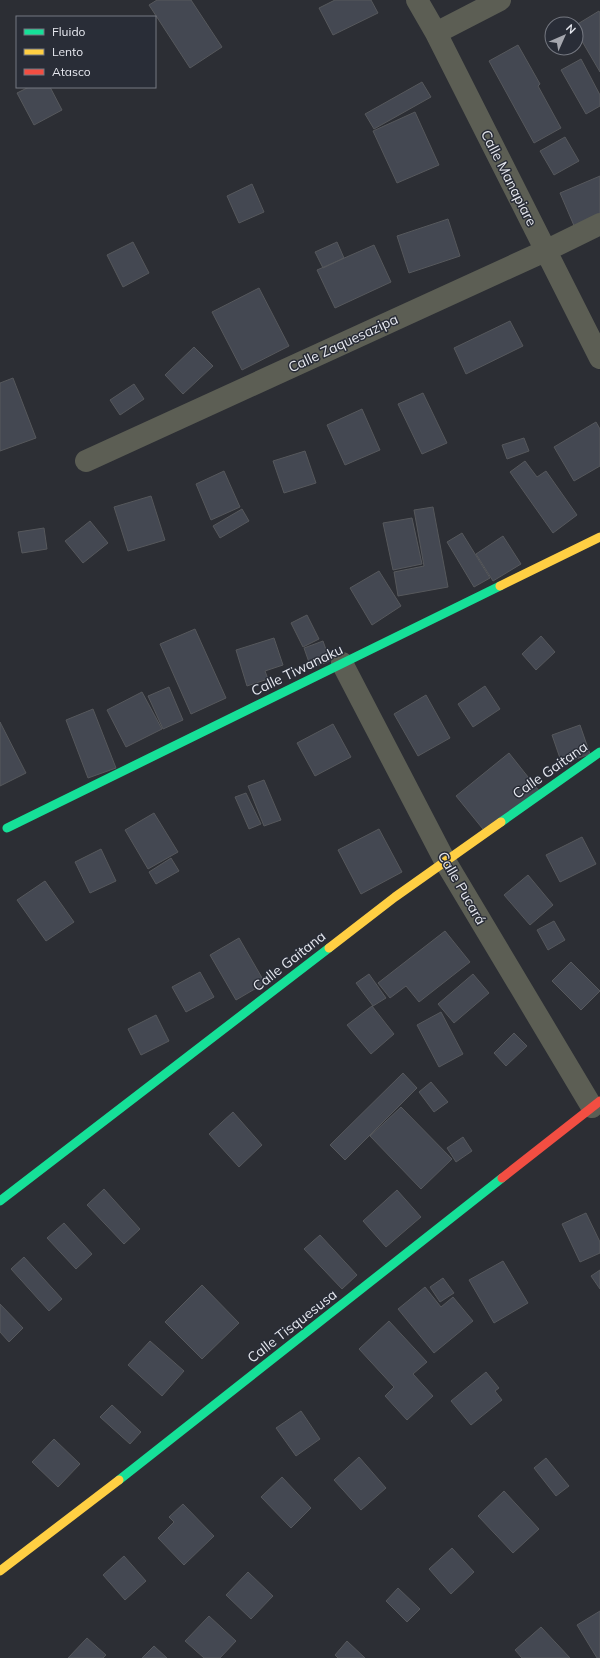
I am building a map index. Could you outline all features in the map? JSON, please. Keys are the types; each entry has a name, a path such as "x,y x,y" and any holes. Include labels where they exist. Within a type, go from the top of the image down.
{"street":[{"name":"Calle Manapiare","path":"416,0 436,33 600,358"},
{"path":"436,33 500,0"},
{"name":"Calle Zaquesazipa","path":"86,461 546,251 600,224"},
{"name":"Calle Tiwanaku","path":"7,828 600,537"},
{"name":"Calle Pucará","path":"342,663 445,861 596,1104"},
{"name":"Calle Gaitana","path":"0,1201 395,897 600,752"},
{"name":"Calle Tisquesusa","path":"0,1572 596,1104"}],"building":[{"path":"157,0 191,0 222,47 190,68 149,5"},
{"path":"335,0 371,0 378,13 333,35 319,8"},
{"path":"599,11 600,72 584,45 584,20"},
{"path":"518,45 540,84 538,86 561,128 534,143 489,61"},
{"path":"581,59 600,95 600,106 586,114 561,70"},
{"path":"422,82 431,97 374,129 365,114"},
{"path":"27,88 51,88 62,110 34,125 17,93"},
{"path":"415,112 439,165 397,183 373,131"},
{"path":"565,137 579,161 554,175 540,151"},
{"path":"600,176 600,217 575,228 560,193"},
{"path":"252,184 264,212 239,223 227,196"},
{"path":"448,219 460,256 409,273 397,236"},
{"path":"133,242 149,273 123,287 107,255"},
{"path":"337,242 344,258 323,268 315,252"},
{"path":"374,245 391,282 335,308 317,270"},
{"path":"259,288 289,346 242,370 212,312"},
{"path":"510,321 523,346 466,374 454,348"},
{"path":"194,347 213,366 183,394 165,375"},
{"path":"13,378 36,438 0,451 0,383"},
{"path":"134,384 144,399 120,415 110,400"},
{"path":"423,393 447,443 422,454 398,404"},
{"path":"362,409 380,450 345,465 327,425"},
{"path":"596,422 600,429 600,466 574,481 554,447"},
{"path":"524,438 529,451 507,459 502,445"},
{"path":"305,451 316,483 284,493 273,461"},
{"path":"525,461 537,477 546,471 577,515 553,533 510,472"},
{"path":"224,471 240,507 211,520 196,484"},
{"path":"151,496 165,540 128,551 114,507"},
{"path":"433,507 448,587 398,596 394,572 424,566 414,510"},
{"path":"242,509 249,521 220,538 213,526"},
{"path":"412,518 422,564 393,570 383,523"},
{"path":"90,521 108,543 83,563 65,541"},
{"path":"44,528 47,549 22,553 18,532"},
{"path":"462,533 490,578 474,587 447,542"},
{"path":"503,536 521,564 493,581 476,554"},
{"path":"379,571 401,606 372,625 350,588"},
{"path":"307,615 319,639 303,647 291,623"},
{"path":"195,629 226,698 191,714 160,644"},
{"path":"541,636 555,652 536,670 522,654"},
{"path":"274,638 283,665 265,671 268,679 247,686 236,650"},
{"path":"323,641 330,661 311,668 304,648"},
{"path":"485,686 500,709 473,727 458,704"},
{"path":"169,687 183,720 163,729 148,696"},
{"path":"142,692 162,729 126,747 107,710"},
{"path":"426,695 450,738 418,756 394,714"},
{"path":"93,709 116,768 88,778 66,720"},
{"path":"0,722 26,773 0,786"},
{"path":"333,724 351,757 315,776 297,743"},
{"path":"580,725 590,754 562,764 552,735"},
{"path":"509,753 540,792 487,834 456,796"},
{"path":"264,780 281,820 264,826 248,786"},
{"path":"246,793 261,824 249,829 235,797"},
{"path":"154,813 178,852 148,869 125,830"},
{"path":"379,829 402,872 361,894 338,850"},
{"path":"582,837 596,864 560,882 546,855"},
{"path":"101,849 116,881 90,893 75,862"},
{"path":"171,858 179,871 156,884 149,872"},
{"path":"528,875 553,905 530,925 504,895"},
{"path":"45,881 74,922 46,941 17,900"},
{"path":"554,921 565,940 548,950 537,930"},
{"path":"445,931 470,962 419,1002 406,986 390,998 378,983"},
{"path":"239,938 265,983 236,1000 210,955"},
{"path":"571,962 600,991 581,1010 552,981"},
{"path":"200,972 214,997 186,1012 172,987"},
{"path":"369,974 386,998 373,1006 356,983"},
{"path":"473,974 489,993 454,1023 438,1004"},
{"path":"372,1006 394,1034 371,1054 347,1025"},
{"path":"441,1012 463,1054 439,1067 417,1025"},
{"path":"156,1015 169,1041 141,1055 128,1029"},
{"path":"514,1033 527,1046 506,1066 494,1053"},
{"path":"403,1073 417,1088 345,1160 330,1145"},
{"path":"431,1082 448,1102 434,1112 419,1092"},
{"path":"401,1107 452,1159 421,1189 370,1136"},
{"path":"233,1112 262,1145 239,1167 209,1134"},
{"path":"463,1137 472,1151 456,1162 447,1148"},
{"path":"104,1189 140,1229 124,1244 87,1205"},
{"path":"397,1190 421,1217 386,1247 363,1221"},
{"path":"586,1213 600,1242 600,1253 580,1262 562,1224"},
{"path":"64,1223 92,1254 76,1269 47,1238"},
{"path":"320,1235 357,1275 342,1289 304,1249"},
{"path":"24,1257 62,1299 49,1311 11,1269"},
{"path":"503,1261 528,1303 494,1323 469,1280"},
{"path":"600,1270 600,1289 591,1276"},
{"path":"443,1278 454,1293 440,1302 430,1287"},
{"path":"202,1285 239,1323 202,1359 165,1322"},
{"path":"425,1287 441,1307 453,1297 473,1321 434,1353 398,1309"},
{"path":"0,1304 23,1328 9,1342 0,1332"},
{"path":"389,1321 427,1362 413,1374 433,1396 407,1420 385,1396 394,1387 359,1349"},
{"path":"150,1341 184,1371 162,1396 128,1365"},
{"path":"486,1372 499,1388 495,1391 502,1400 471,1425 451,1401"},
{"path":"112,1405 141,1432 130,1444 100,1417"},
{"path":"301,1411 320,1439 296,1456 276,1428"},
{"path":"54,1439 80,1464 58,1487 32,1462"},
{"path":"359,1457 386,1488 361,1510 334,1480"},
{"path":"546,1458 569,1486 556,1496 534,1468"},
{"path":"282,1477 311,1508 291,1528 261,1497"},
{"path":"504,1491 539,1529 513,1553 478,1516"},
{"path":"183,1504 214,1536 184,1565 158,1538 174,1522 169,1517"},
{"path":"452,1548 474,1572 451,1594 429,1569"},
{"path":"124,1556 146,1581 125,1600 103,1575"},
{"path":"248,1572 273,1596 251,1619 226,1595"},
{"path":"398,1588 420,1609 407,1622 386,1601"},
{"path":"600,1611 600,1658 597,1658 577,1625"},
{"path":"209,1616 236,1641 220,1658 204,1658 185,1641"},
{"path":"541,1627 570,1658 522,1658 515,1650"},
{"path":"87,1638 106,1655 103,1658 68,1658"},
{"path":"347,1641 365,1658 338,1658 335,1655"},
{"path":"154,1646 167,1658 142,1658"}],"traffic: fast":[{"path":"7,828 500,586"},
{"path":"501,822 600,752"},
{"path":"0,1201 329,948"},
{"path":"119,1480 502,1178"}],"traffic: slow":[{"path":"500,586 600,537"},
{"path":"329,948 395,897 501,822"},
{"path":"0,1571 119,1480"}],"traffic: jam":[{"path":"502,1178 600,1101"}]}
